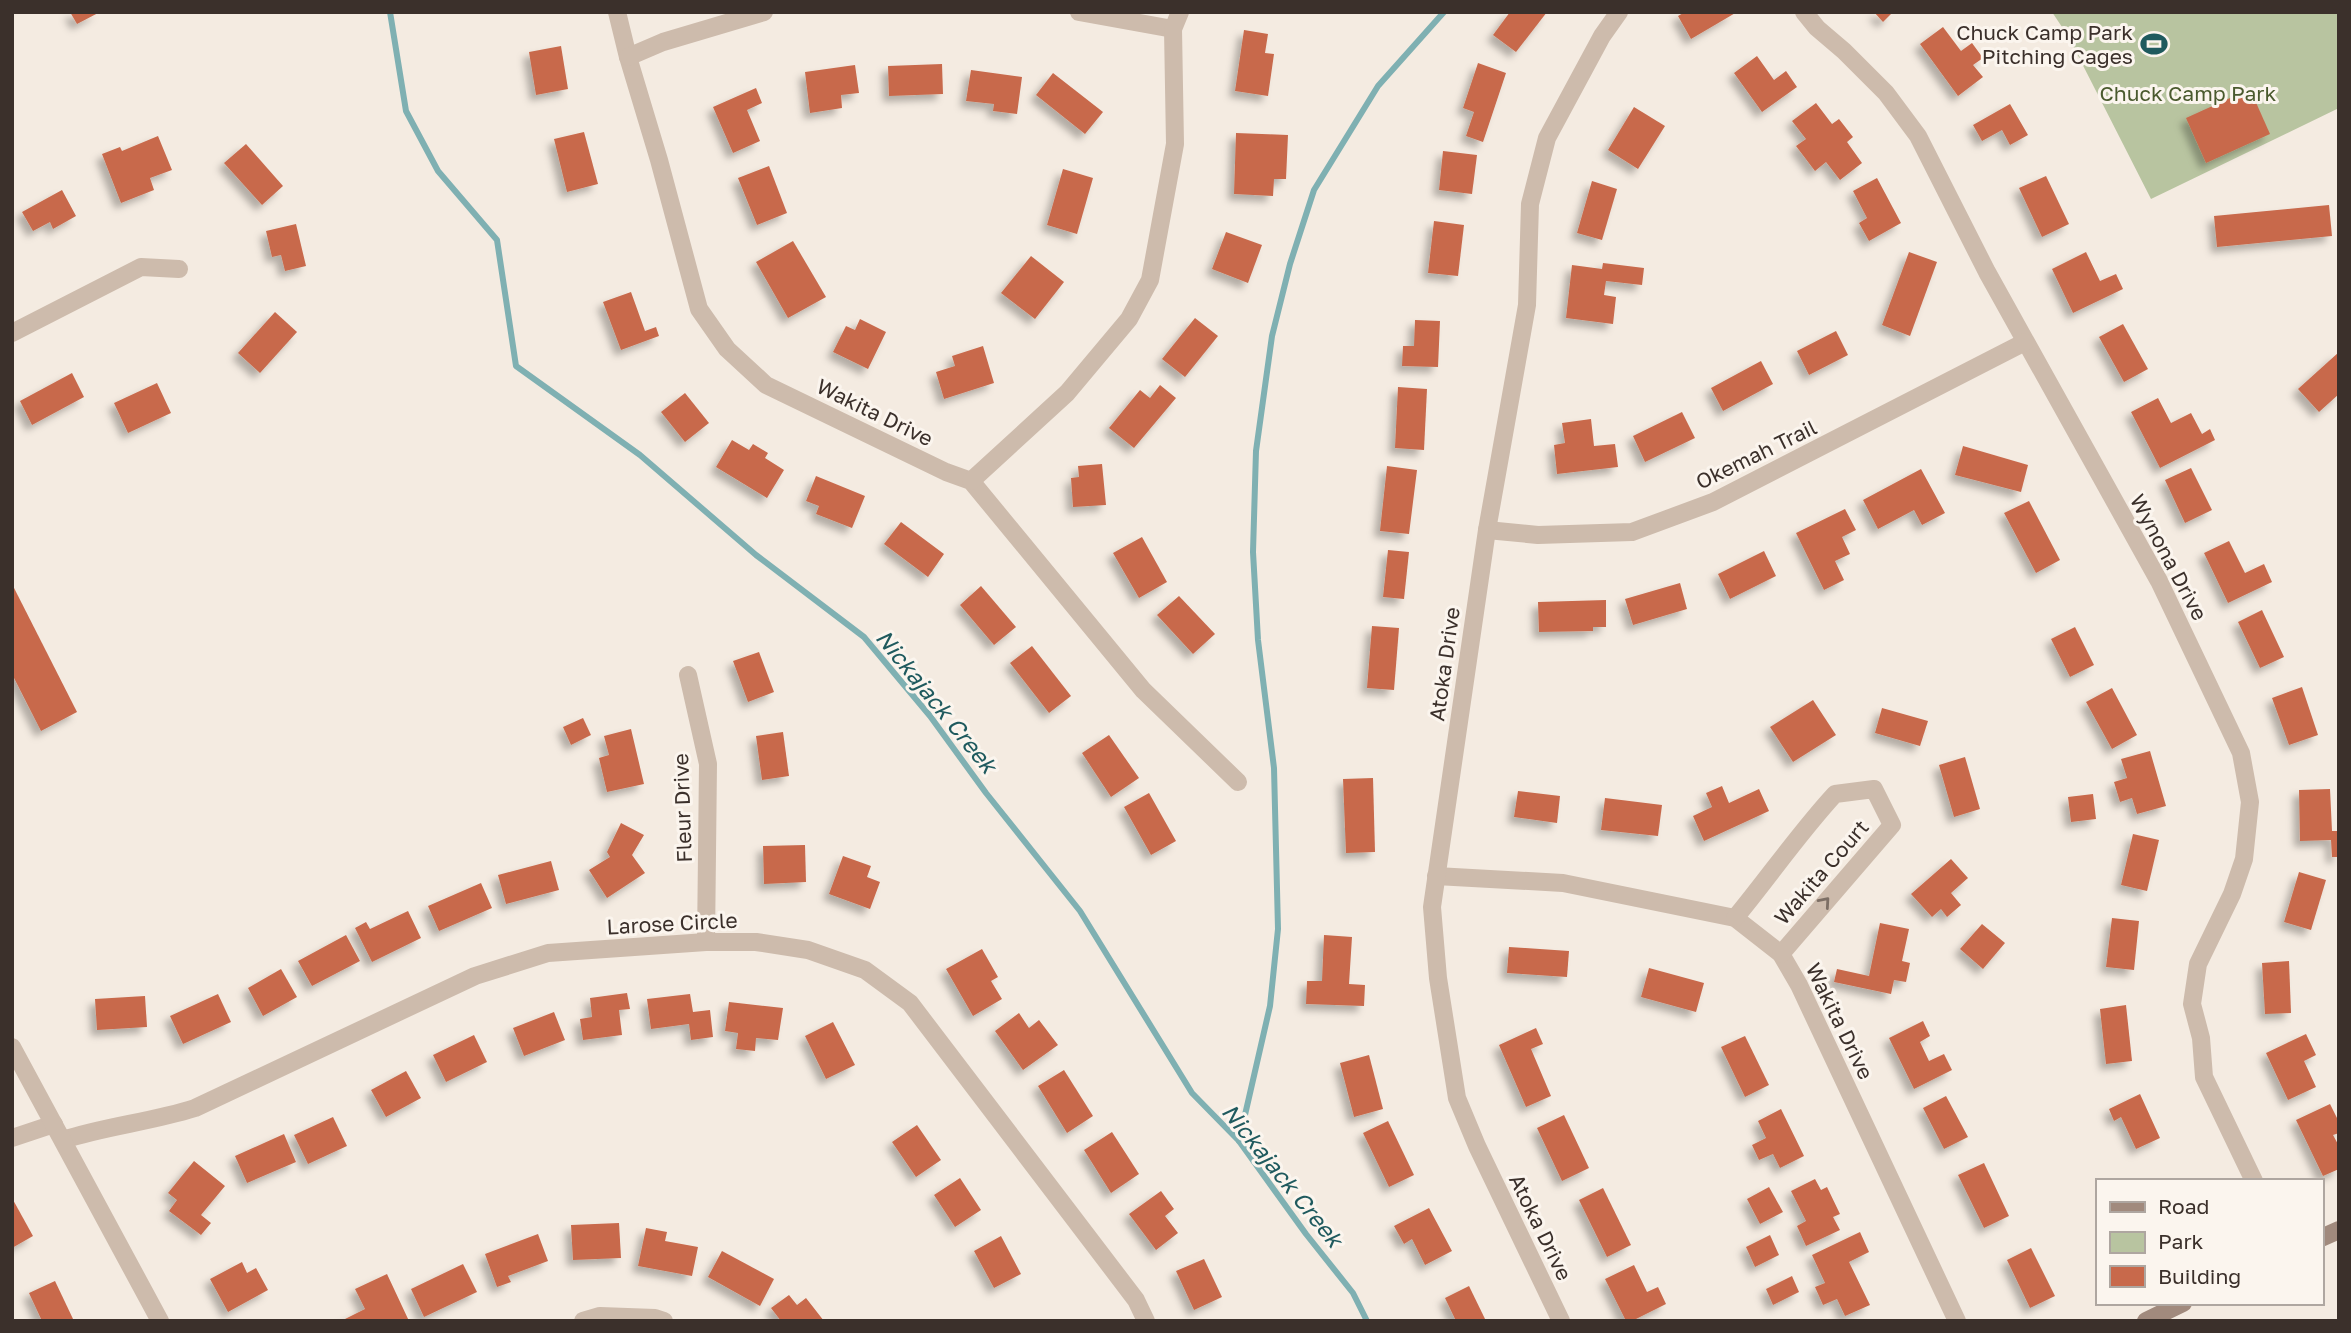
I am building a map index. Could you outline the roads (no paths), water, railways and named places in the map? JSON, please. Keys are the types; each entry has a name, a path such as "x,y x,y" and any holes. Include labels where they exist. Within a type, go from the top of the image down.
{"main road":[{"path":"2323,1237 2339,1230"},
{"path":"2146,1321 2179,1305"}],"street":[{"name":"Wakita Drive","path":"617,12 699,309 727,349 766,385 946,472 971,481 1143,690 1238,782"},
{"path":"628,57 663,42 764,12"},
{"path":"971,481 1068,393 1129,319 1150,280 1175,144 1177,20 1079,12"},
{"name":"Atoka Drive","path":"1561,1321 1477,1146 1457,1098 1438,978 1432,906 1487,530 1527,305 1530,204 1547,138 1602,36 1619,12"},
{"name":"Wynona Drive","path":"1804,12 1817,28 1886,93 1918,136 2025,342 2159,581 2241,752 2249,802 2244,859 2232,894 2198,964 2192,1004 2201,1038 2204,1077 2253,1179"},
{"path":"12,333 141,267 179,269"},
{"name":"Okemah Trail","path":"1487,530 1538,535 1632,532 1713,502 2025,342"},
{"name":"Fleur Drive","path":"688,675 708,764 706,942"},
{"name":"Wakita Court","path":"1735,918 1776,869 1803,828 1835,794 1874,789 1892,825 1781,954"},
{"name":"Wakita Drive","path":"1436,876 1563,883 1735,918 1781,954 1799,985 1957,1321"},
{"name":"Larose Circle","path":"12,1139 59,1132 88,1132 166,1117 195,1108 475,976 548,953 706,942 756,942 808,950 865,970 910,1003 1136,1300 1146,1321"},
{"path":"12,1046 160,1321"},
{"path":"583,1321 600,1316 655,1318 664,1321"}],"waterway":[{"name":"Nickajack Creek","path":"390,12 406,111 438,171 497,240 516,366 640,455 756,555 864,637 930,716 986,793 1080,911 1192,1093 1239,1141 1306,1234 1353,1293 1367,1321"},
{"path":"1239,1141 1270,1006 1278,929 1274,768 1258,640 1253,552 1256,451 1272,336 1290,264 1314,190 1378,86 1444,12"}],"place":[{"name":"Chuck Camp Park Pitching Cages","path":"2154,44"}],"park label":[{"name":"Chuck Camp Park","path":"2188,93"}]}
